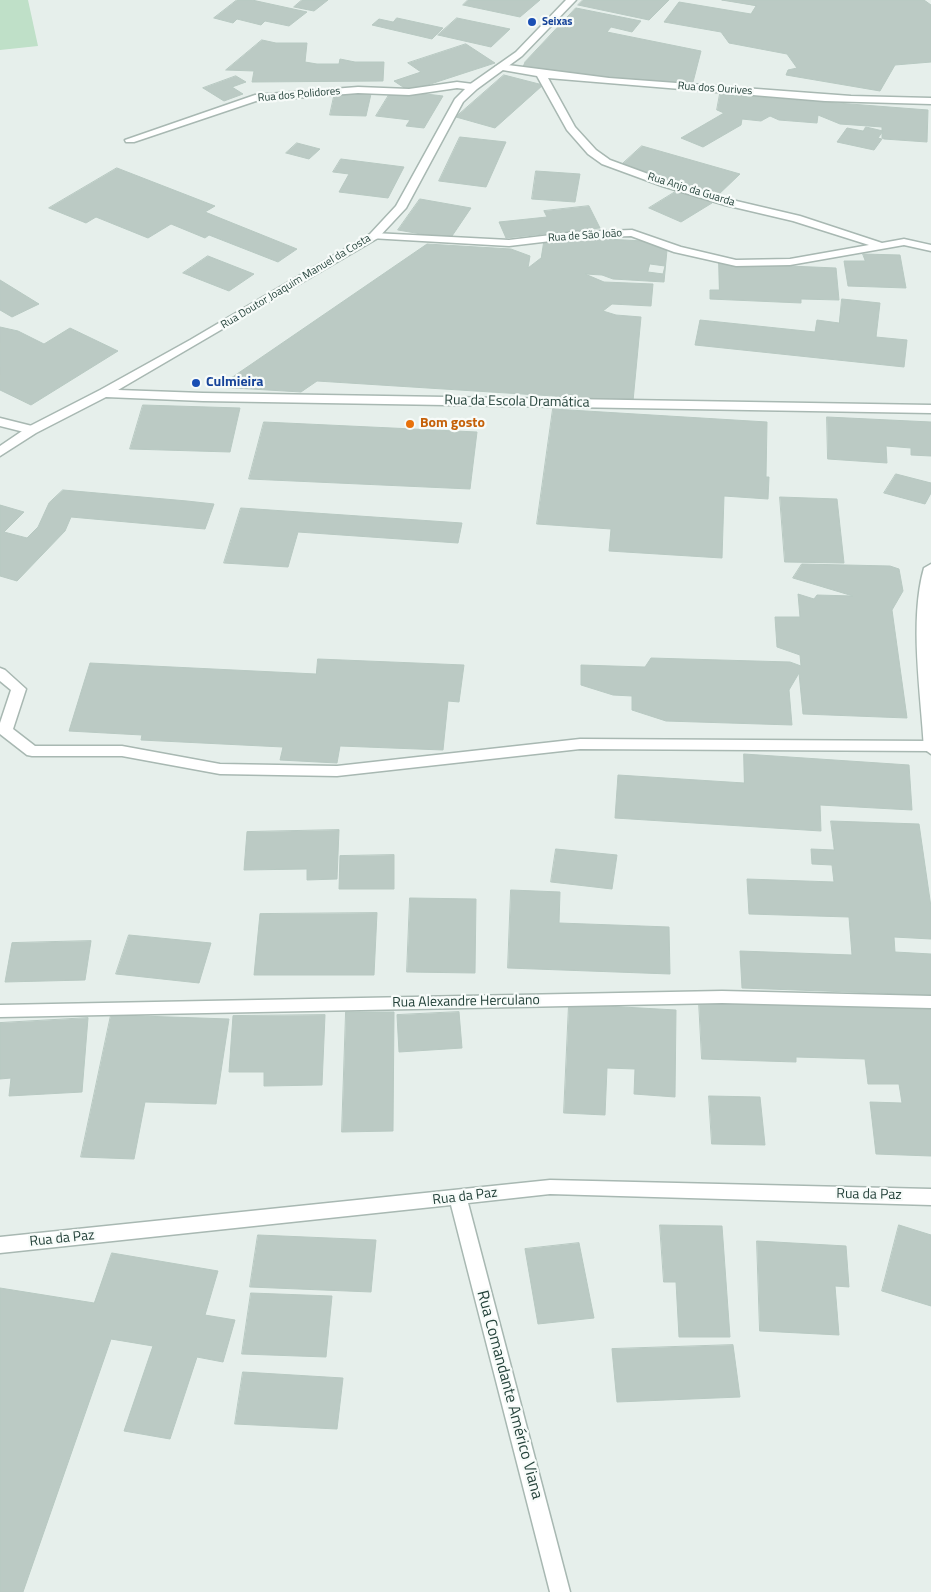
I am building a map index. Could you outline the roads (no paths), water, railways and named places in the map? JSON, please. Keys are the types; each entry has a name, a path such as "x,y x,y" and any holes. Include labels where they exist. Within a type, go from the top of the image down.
{"street":[{"name":"Rua Doutor Joaquim Manuel da Costa","path":"0,452 32,430 104,393 374,236 401,208 459,101 473,87 519,54 571,0"},
{"name":"Rua dos Ourives","path":"500,67 542,76 588,82 830,98 931,101"},
{"name":"Rua Anjo da Guarda","path":"542,76 571,128 592,152 606,162 666,184 729,203 796,218 881,245"},
{"name":"Rua dos Polidores","path":"130,140 255,98 358,90 409,92 458,85 473,87"},
{"name":"Rua de São João","path":"374,236 509,243 576,236 632,233 678,250 736,263 790,262 904,242 931,248"},
{"name":"Rua da Escola Dramática","path":"104,393 203,397 931,408"},
{"path":"0,422 32,430"},
{"path":"0,673 20,689 3,730 32,751 122,751 220,769 337,771 580,744 931,748 924,633 926,585 931,568"},
{"name":"Rua Alexandre Herculano","path":"0,1011 722,997 931,1002"},
{"name":"Rua da Paz","path":"0,1245 550,1187 931,1197"},
{"name":"Rua Comandante Américo Viana","path":"458,1198 560,1592"}],"place":[{"name":"Seixas","path":"532,22"},
{"name":"Culmieira","path":"196,383"},
{"name":"Bom gosto","path":"410,424"}]}
